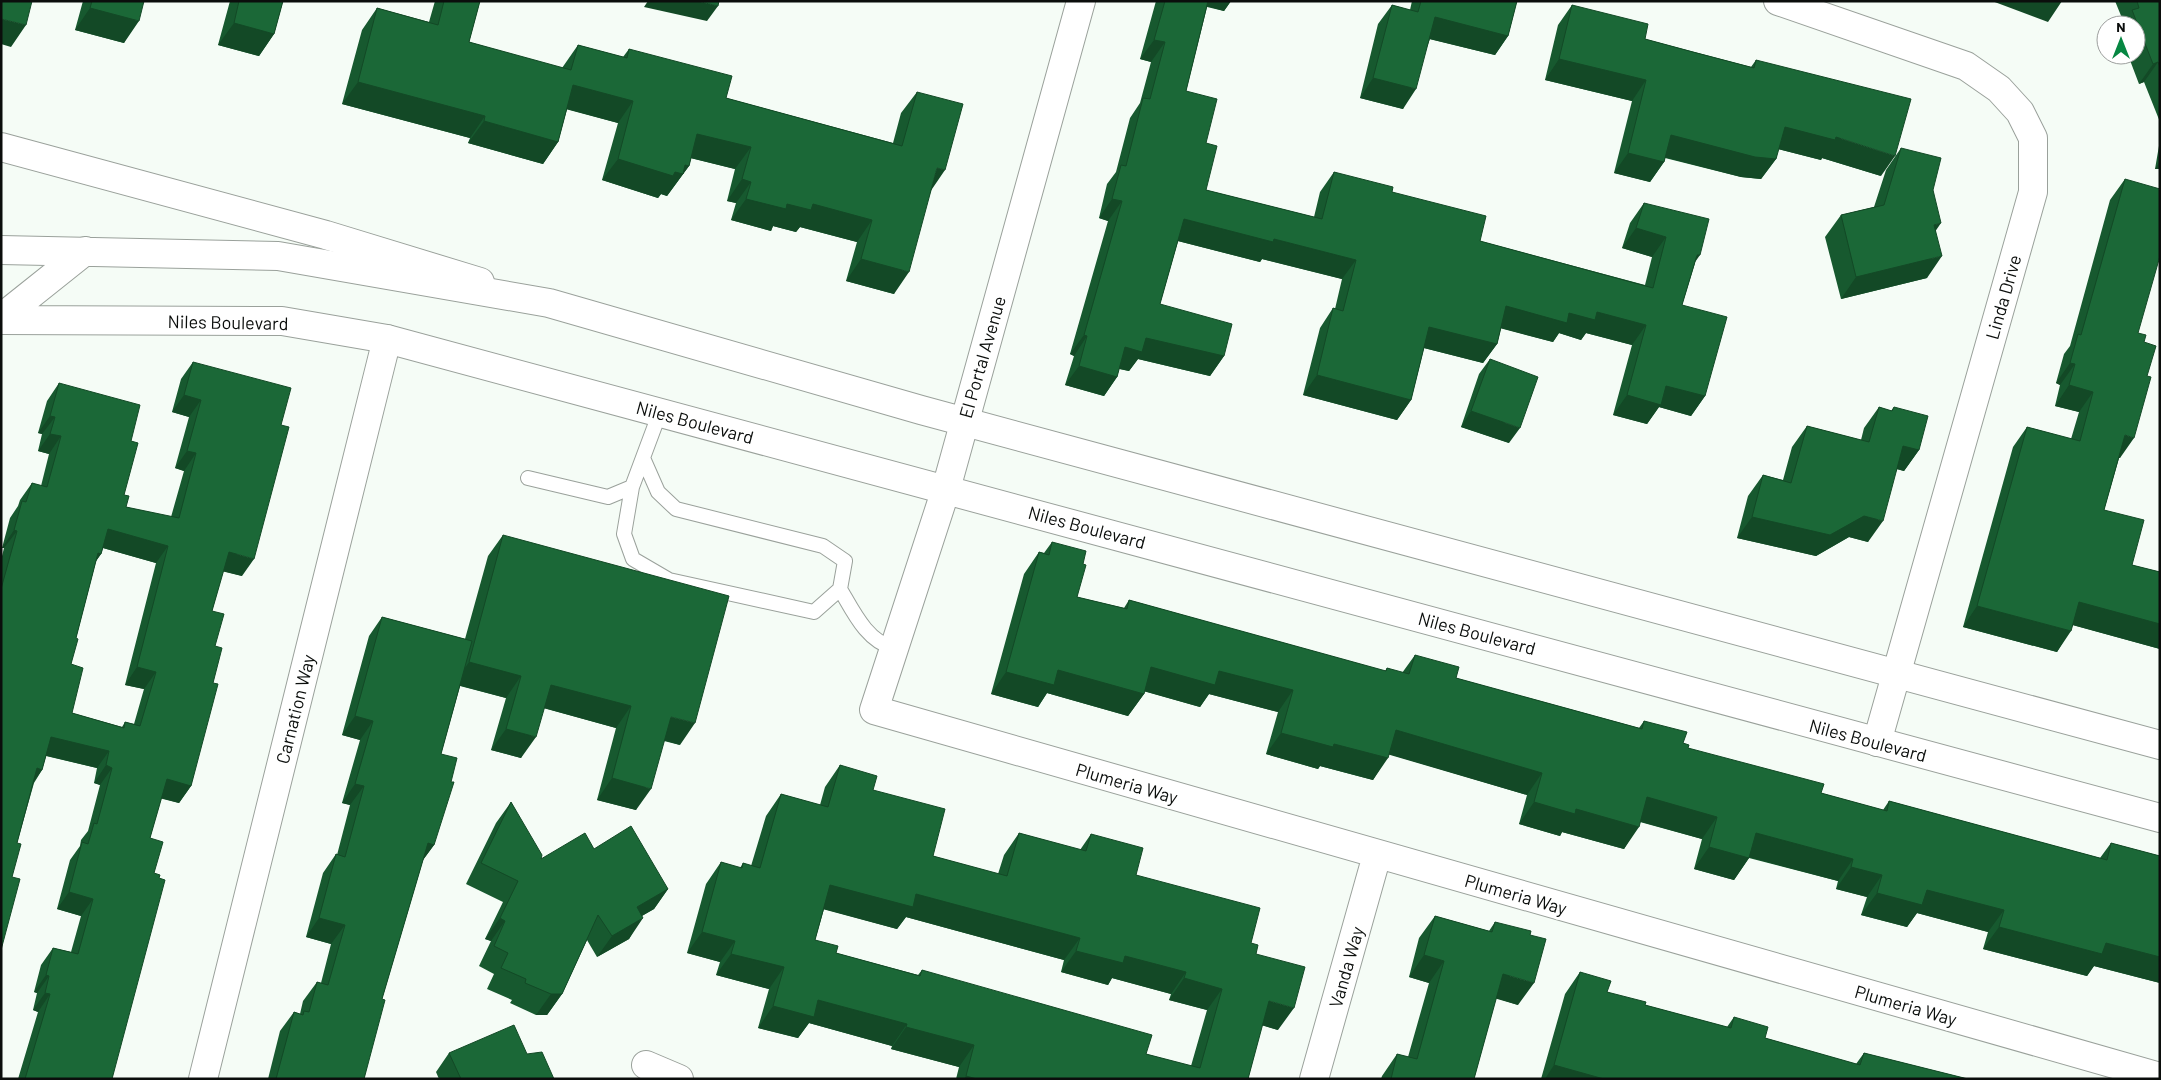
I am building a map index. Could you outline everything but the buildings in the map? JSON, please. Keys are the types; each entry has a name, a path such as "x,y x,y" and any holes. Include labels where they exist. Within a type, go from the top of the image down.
{"street":[{"name":"El Portal Avenue","path":"874,710 946,488 1082,1"},
{"name":"Linda Drive","path":"1778,1 1966,66 1999,89 2020,112 2033,138 2033,192 1878,742"},
{"path":"1,147 326,235 549,303 965,421 2160,745"},
{"path":"1,250 278,256 549,303"},
{"path":"1,319 85,251"},
{"name":"Niles Boulevard","path":"1,319 282,321 387,339 946,488 2160,818"},
{"name":"Carnation Way","path":"204,1079 387,339"},
{"name":"Plumeria Way","path":"874,710 2160,1077"},
{"name":"Vanda Way","path":"1314,1079 1377,855"},
{"path":"646,1065 679,1079"}],"lane":[{"path":"643,458 658,492 676,509 822,546 845,561 840,589 814,612 669,580 633,559 624,534 632,487 660,412"},
{"path":"528,478 608,497 632,487"},
{"path":"840,589 856,616 880,645 894,648"}]}
